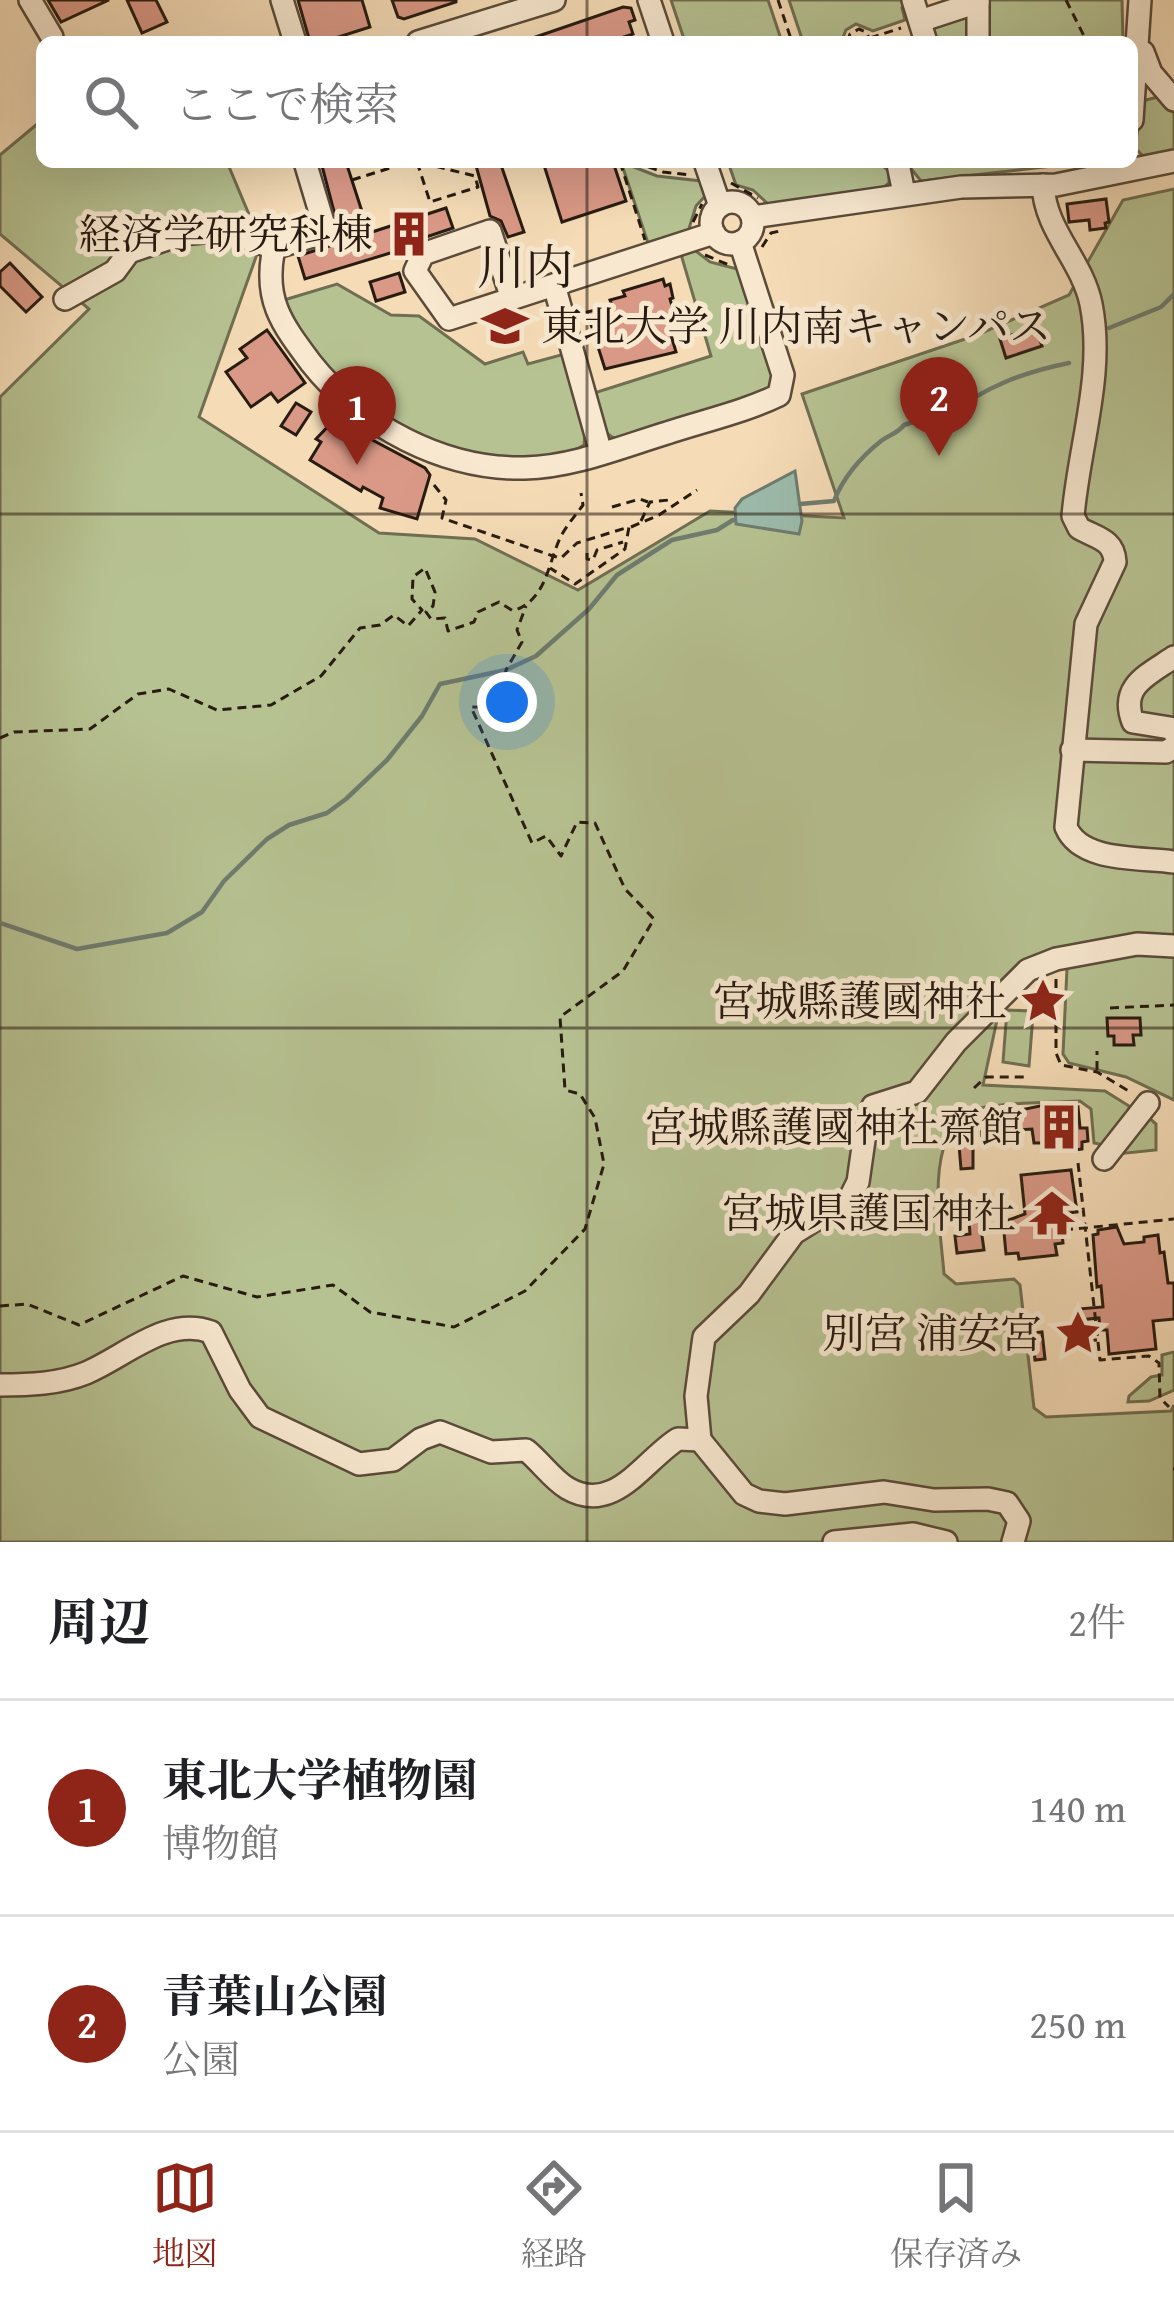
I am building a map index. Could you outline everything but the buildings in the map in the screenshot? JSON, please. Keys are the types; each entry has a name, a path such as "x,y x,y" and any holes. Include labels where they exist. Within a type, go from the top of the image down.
{"street":[{"path":"30,0 51,36"},
{"path":"282,0 293,36"},
{"path":"437,36 554,0"},
{"path":"649,0 661,36"},
{"path":"660,0 672,36"},
{"path":"1138,50 1140,0"},
{"path":"920,21 978,1 978,36"},
{"path":"1140,27 1151,73 1174,100"},
{"path":"1138,165 1174,161"},
{"path":"65,299 115,272 129,252 182,234 224,230 274,248 326,232 307,168"},
{"path":"708,168 725,204"},
{"path":"896,168 904,193"},
{"path":"274,248 268,277 276,311 336,393 376,422 430,451 479,465 526,468 601,453 779,395 783,375 750,237 741,204 725,204 712,216 714,233 727,243 750,237 904,193 1005,183 1015,188 1043,185 1120,168"},
{"path":"1043,185 1047,217 1086,286 1095,345 1073,516 1079,528 1107,541 1115,562 1086,624 1066,827 1070,838 1086,848 1174,862"},
{"path":"750,237 906,203 1008,194 1015,188"},
{"path":"512,299 490,231 423,254 415,271 449,319 512,299 554,285 650,255 714,233"},
{"path":"554,285 601,453"},
{"path":"1174,657 1131,687 1126,703 1132,722 1174,732"},
{"path":"1072,750 1166,752 1174,747"},
{"path":"1012,1542 1018,1532 1016,1514 1006,1503 988,1498 934,1500 871,1492 805,1503 759,1502 744,1494 700,1440 696,1396 704,1337 749,1294 794,1232 850,1198 858,1182 873,1106 917,1093 956,1042 1028,970 1056,959 1137,944 1174,946"},
{"path":"1104,1159 1142,1099"},
{"path":"0,1385 36,1385 84,1374 130,1348 179,1328 197,1327 211,1332 240,1390 260,1417 359,1464 393,1460 421,1439 440,1432 491,1452 526,1450 561,1484 581,1495 593,1495 619,1490 678,1439 700,1440"},
{"path":"834,1542 913,1534 946,1542"}],"path":[{"path":"778,0 790,36"},
{"path":"1066,0 1085,36"},
{"path":"881,36 920,21"},
{"path":"352,180 390,168"},
{"path":"420,168 430,202 478,188 475,176 442,168"},
{"path":"622,168 650,255"},
{"path":"654,168 674,174 699,168"},
{"path":"750,237 784,231"},
{"path":"695,248 736,267"},
{"path":"434,484 446,500 442,518 560,558 578,543 640,523 697,490"},
{"path":"0,738 90,729 138,694 169,688 217,710 271,705 321,676 360,628 380,625 394,615 408,626 424,611 433,606 435,592 425,568 413,577 412,599 424,611 431,620 446,618 448,632 474,622 478,612 499,602 513,610 526,606 541,592 563,531 584,505 581,493"},
{"path":"612,507 640,499 669,500 673,505"},
{"path":"640,523 650,502"},
{"path":"549,567 575,584 625,549 629,527"},
{"path":"593,560 597,550 625,541"},
{"path":"587,553 587,559 605,563"},
{"path":"0,1306 27,1304 79,1325 183,1276 257,1297 333,1285 370,1312 454,1327 525,1291 586,1229 604,1164 596,1118 580,1094 565,1090 560,1017 623,971 654,920 625,889 595,823 577,822 561,856 546,836 532,843 471,707 500,708 506,670 522,642 517,630 526,606"},
{"path":"1056,959 1056,1053 1061,1065 1097,1072 1142,1099"},
{"path":"1110,1007 1174,1005"},
{"path":"1097,1051 1097,1072"},
{"path":"974,1088 986,1077 1026,1077"},
{"path":"1078,1163 1100,1360 1149,1356 1159,1363 1160,1398 1169,1407"},
{"path":"1064,1230 1174,1219"},
{"path":"1063,1342 1097,1340"}],"green space":[{"path":"671,0 768,0 780,36 683,36"},
{"path":"789,0 908,0 910,5 902,8 905,20 873,31 856,24 844,36 801,36"},
{"path":"983,0 1122,0 1123,36 984,36"},
{"path":"973,9 972,36 931,36 928,25"},
{"path":"1158,97 1174,113 1174,151 1143,156 1138,151 1142,101"},
{"path":"36,125 36,168 230,168 261,243 199,417 379,533 475,539 578,590 710,511 844,518 802,394 977,335 1069,295 1123,200 1174,189 1174,938 1057,953 1000,1006 983,1085 1105,1091 1129,1106 1129,1113 1104,1145 1094,1143 1091,1109 1080,1101 976,1109 959,1120 947,1137 938,1208 944,1274 956,1284 1014,1279 1020,1285 1034,1408 1046,1417 1171,1411 1174,1405 1174,1542 0,1542 0,397 89,309 0,234 0,155"},
{"path":"623,168 701,181 706,195 696,206 687,235 649,246"},
{"path":"730,168 889,171 884,187 768,204 753,190 736,185"},
{"path":"910,168 1035,168 921,181"},
{"path":"692,248 710,262 741,270 777,374 768,393 617,439 602,427 591,394 711,356 680,251"},
{"path":"337,284 391,315 419,316 485,364 523,352 528,364 568,353 584,445 551,455 492,456 454,449 384,416 325,365 284,300"},
{"path":"1134,954 1174,955 1174,1100 1126,1077 1069,1063 1063,1054 1067,968"},
{"path":"1007,1010 1033,1015 1029,1066 1003,1062"},
{"path":"1148,1117 1156,1124 1156,1150 1117,1154"},
{"path":"1174,1352 1174,1390 1149,1401 1128,1402 1151,1377 1162,1375 1162,1355"}],"shaded area":[{"path":"795,471 802,521 799,534 736,524 735,508 742,499"}],"waterway":[{"path":"1109,328 1161,307 1174,294"},
{"path":"800,504 834,501 860,461 904,425 948,416 1005,382 1069,363"},
{"path":"0,923 77,949 167,933 202,912 224,881 267,839 289,825 327,813 346,799 387,760 440,684 506,670 536,656 589,609 617,575 672,540 717,530 733,520"}],"place":[{"name":"経済学研究科棟","path":"409,234"},
{"name":"東北大学 川内南キャンパス","path":"505,326"},
{"name":"青葉山公園","path":"939,456"},
{"name":"東北大学植物園","path":"357,465"},
{"name":"宮城縣護國神社","path":"1043,1001"},
{"name":"宮城縣護國神社齋館","path":"1059,1127"},
{"name":"宮城県護国神社","path":"1052,1213"},
{"name":"別宮 浦安宮","path":"1078,1333"}],"district":[{"name":"川内","path":"525,267"}]}
